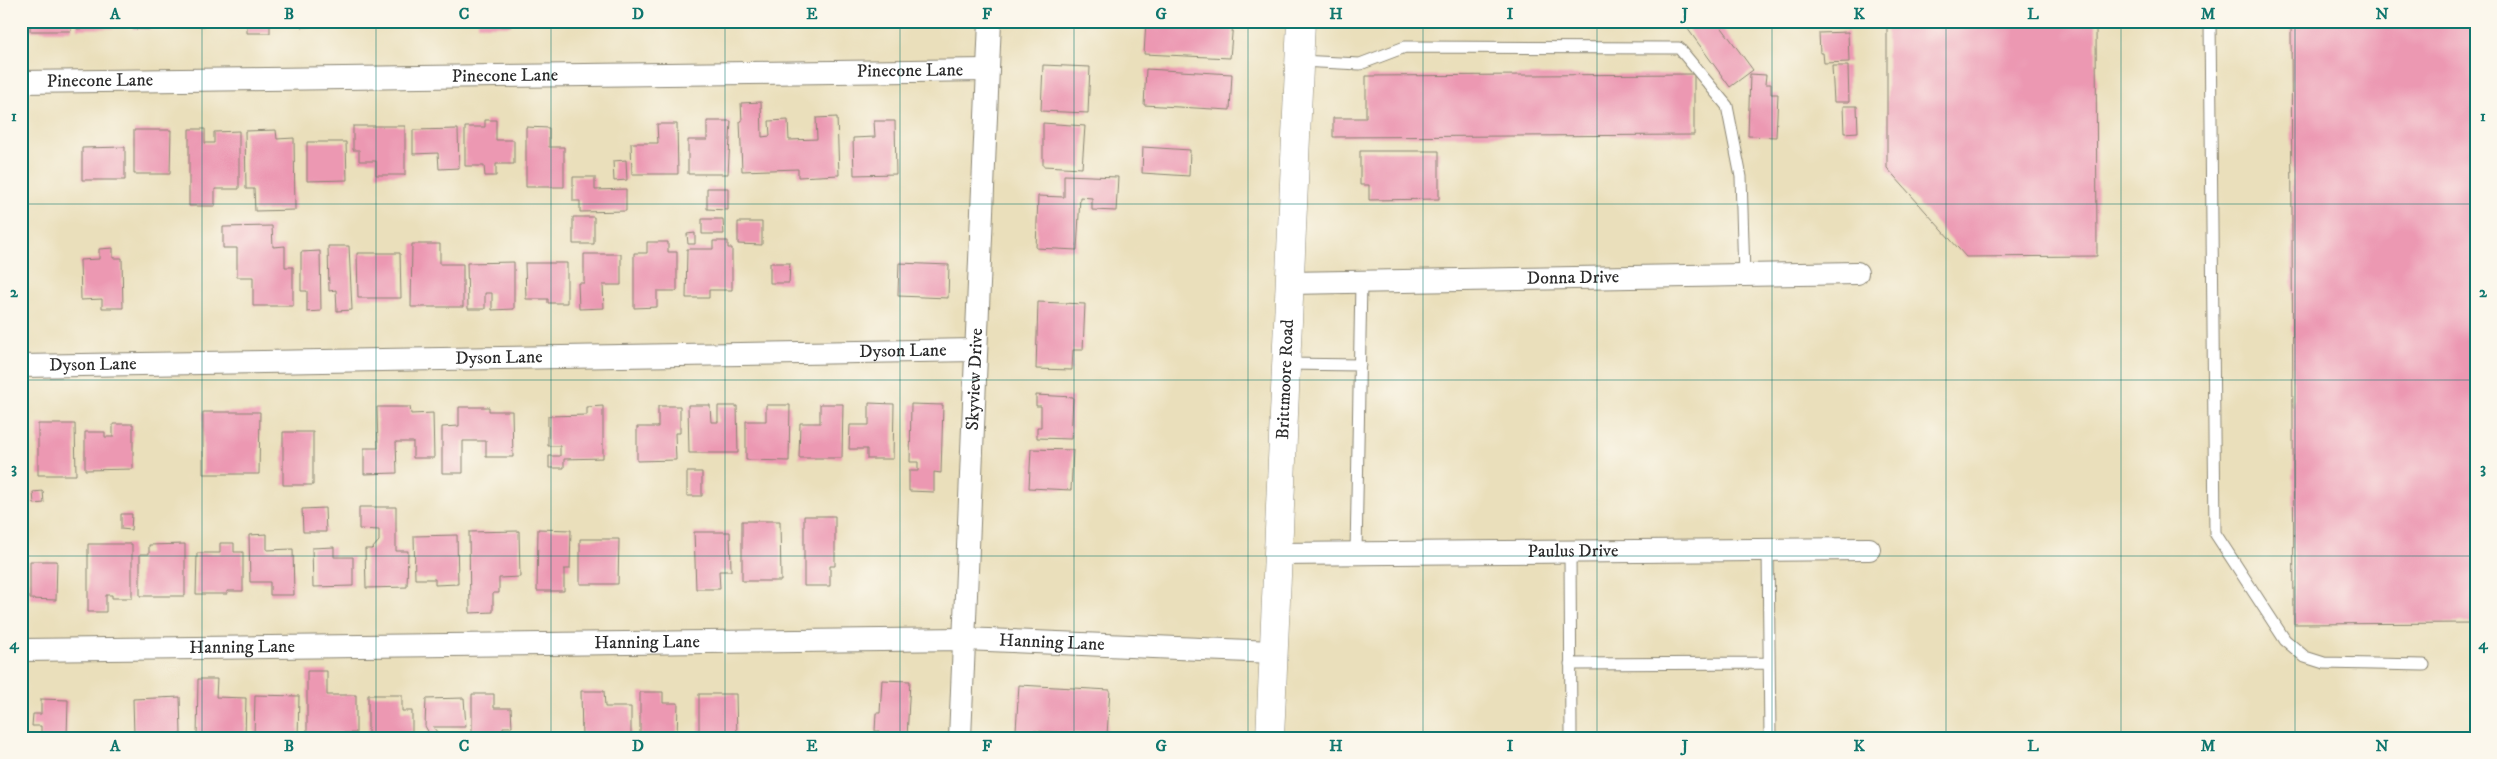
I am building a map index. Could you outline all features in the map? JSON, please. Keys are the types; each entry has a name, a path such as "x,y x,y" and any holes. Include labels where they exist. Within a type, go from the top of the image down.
{"main road":[{"name":"Brittmoore Road","path":"1270,738 1301,21"}],"street":[{"name":"Skyview Drive","path":"960,738 990,21"},
{"name":"Pinecone Lane","path":"21,82 988,70"},
{"name":"Donna Drive","path":"1289,282 1857,273"},
{"name":"Dyson Lane","path":"21,366 976,350"},
{"name":"Paulus Drive","path":"1278,554 1869,549"},
{"name":"Hanning Lane","path":"21,650 964,639 1273,652"}],"lane":[{"path":"2210,21 2215,533 2284,640 2304,657 2324,663 2424,665"},
{"path":"1300,61 1360,64 1405,47 1679,48 1727,106 1741,177 1744,275"},
{"path":"1356,553 1361,282"},
{"path":"1286,364 1360,365"},
{"path":"1768,550 1770,738"},
{"path":"1570,551 1571,738"},
{"path":"1570,664 1769,663"}],"building":[{"path":"30,21 71,21 71,31 30,31"},
{"path":"77,21 126,21 126,28 77,29"},
{"path":"133,21 172,21 172,24 166,24 166,29 133,29"},
{"path":"189,21 222,21 221,26 189,26"},
{"path":"247,21 270,21 270,33 247,33"},
{"path":"302,21 327,21 327,26 302,27"},
{"path":"353,21 401,21 401,24 353,25"},
{"path":"478,21 511,21 511,26 478,26"},
{"path":"1146,21 1233,22 1230,58 1144,54"},
{"path":"1682,21 1717,21 1753,70 1730,87"},
{"path":"1887,21 2096,21 2097,256 1966,257 1887,168"},
{"path":"2291,21 2476,21 2476,623 2294,624"},
{"path":"1848,32 1849,62 1824,63 1823,53 1820,53 1819,33"},
{"path":"1043,65 1090,67 1088,113 1041,111"},
{"path":"1832,66 1848,66 1849,102 1834,102"},
{"path":"1146,69 1232,74 1230,110 1144,105"},
{"path":"1694,74 1694,135 1333,137 1333,118 1366,118 1366,76"},
{"path":"1750,74 1766,75 1765,84 1771,84 1771,94 1778,94 1776,137 1748,136"},
{"path":"761,102 762,137 770,136 769,121 788,120 789,140 817,139 816,118 837,117 839,175 798,177 798,169 742,171 741,103"},
{"path":"1843,106 1857,106 1858,132 1844,133"},
{"path":"485,120 496,120 496,140 514,140 514,164 496,164 496,176 485,176 484,166 465,166 465,127 485,127"},
{"path":"707,121 731,121 728,174 688,174 688,140 707,140"},
{"path":"874,121 895,121 896,174 854,175 853,138 875,137"},
{"path":"1043,123 1085,126 1082,168 1043,166"},
{"path":"657,124 677,124 678,174 632,174 631,143 658,143"},
{"path":"353,126 405,126 405,175 376,175 376,161 359,161 359,150 353,150"},
{"path":"526,127 549,128 549,147 564,147 564,187 526,187"},
{"path":"189,129 205,129 205,143 214,143 214,132 239,131 239,189 215,189 215,206 189,206"},
{"path":"458,129 459,168 439,169 438,153 413,154 413,130"},
{"path":"134,130 171,130 170,174 134,174"},
{"path":"276,130 277,139 294,138 295,210 255,211 254,189 246,189 245,131"},
{"path":"307,142 346,142 347,180 307,181"},
{"path":"125,147 125,180 82,180 82,148"},
{"path":"1143,147 1190,150 1189,176 1142,173"},
{"path":"1360,151 1439,151 1439,199 1369,200 1369,185 1360,185"},
{"path":"626,160 627,180 614,181 613,161"},
{"path":"1064,175 1118,177 1116,211 1092,210 1092,198 1080,197 1077,250 1036,248 1038,196 1064,197"},
{"path":"573,177 595,177 595,190 626,189 626,211 580,212 580,201 573,201"},
{"path":"707,188 728,188 728,210 707,209"},
{"path":"573,217 594,217 594,244 573,244"},
{"path":"702,219 723,219 724,234 702,234"},
{"path":"738,222 762,222 762,245 738,244"},
{"path":"272,226 273,247 285,246 285,267 293,267 293,306 253,306 253,277 237,277 237,248 223,248 223,227"},
{"path":"695,233 695,244 688,244 687,234"},
{"path":"713,241 728,241 728,248 732,248 732,290 709,290 709,298 686,298 687,249 713,249"},
{"path":"647,242 668,242 668,252 677,252 677,291 657,291 657,307 634,308 634,253 647,253"},
{"path":"412,244 440,244 440,264 463,264 463,307 411,307"},
{"path":"328,246 349,246 352,310 337,311 336,290 329,291"},
{"path":"113,248 113,258 122,258 123,308 102,308 102,299 81,300 80,260 99,259 99,249"},
{"path":"320,251 321,311 307,312 307,291 301,291 301,252"},
{"path":"357,253 400,253 401,298 358,298"},
{"path":"584,254 621,254 621,285 603,285 604,308 579,309 578,283 584,283"},
{"path":"514,262 514,309 492,310 492,293 485,293 485,309 468,309 467,263"},
{"path":"525,263 567,263 567,303 548,303 548,299 526,299"},
{"path":"770,263 790,263 789,283 770,283"},
{"path":"899,263 949,265 948,298 898,296"},
{"path":"1038,302 1085,304 1083,350 1073,350 1072,370 1036,369"},
{"path":"1036,395 1073,397 1071,439 1037,438 1037,427 1041,427 1041,406 1036,406"},
{"path":"869,403 894,404 893,459 867,459 867,449 849,449 850,425 869,425"},
{"path":"820,404 843,404 842,458 799,458 800,423 820,423"},
{"path":"911,404 943,405 941,473 934,472 934,492 909,491 909,471 918,471 918,462 910,462"},
{"path":"688,405 710,405 711,422 718,422 718,406 737,406 738,453 689,453"},
{"path":"766,405 790,405 789,461 746,460 746,421 766,421"},
{"path":"603,406 603,458 564,459 564,468 549,468 549,456 560,456 560,446 548,446 548,416 587,415 587,407"},
{"path":"658,406 680,406 680,433 675,433 676,460 637,461 637,427 658,427"},
{"path":"377,407 410,407 411,414 433,413 434,458 413,458 413,442 396,442 397,473 364,474 364,448 378,448"},
{"path":"459,407 489,407 489,411 512,411 513,457 486,457 486,441 463,441 463,473 442,473 442,427 459,426"},
{"path":"203,412 260,412 259,474 203,474"},
{"path":"38,424 75,424 76,475 38,475"},
{"path":"113,424 133,424 133,469 85,470 85,432 105,432 105,437 113,437"},
{"path":"283,432 313,432 313,485 283,485"},
{"path":"1031,449 1073,450 1071,490 1029,488"},
{"path":"687,472 702,472 702,496 687,496"},
{"path":"43,491 44,503 34,504 33,492"},
{"path":"359,507 396,507 396,551 408,551 407,587 366,588 365,549 372,549 379,541 379,530 359,529"},
{"path":"325,508 326,532 303,532 302,509"},
{"path":"121,514 132,514 131,530 121,529"},
{"path":"804,516 835,516 835,566 830,566 830,586 804,586"},
{"path":"742,521 780,521 781,581 742,581"},
{"path":"538,529 571,530 570,569 564,569 564,591 537,591"},
{"path":"519,531 520,577 499,578 499,593 493,593 493,612 470,613 469,532"},
{"path":"694,532 730,532 731,571 719,571 720,589 696,589"},
{"path":"267,534 267,550 293,549 294,595 270,595 270,582 250,582 249,535"},
{"path":"457,535 458,584 435,585 435,579 415,579 414,536"},
{"path":"580,539 619,539 618,584 580,584"},
{"path":"220,543 234,543 234,552 243,552 243,591 227,591 227,594 196,594 197,553 220,553"},
{"path":"88,544 132,544 132,598 112,598 112,595 106,595 106,612 88,612"},
{"path":"185,544 185,596 140,596 140,554 149,554 149,545"},
{"path":"334,547 334,557 353,557 353,586 313,587 312,548"},
{"path":"30,561 57,561 56,600 30,599"},
{"path":"21,565 24,565 24,600 21,600"},
{"path":"307,671 327,671 327,695 356,695 356,733 307,733"},
{"path":"198,679 217,679 216,697 246,698 245,738 197,738"},
{"path":"882,680 910,681 907,738 879,738 880,731 875,731 876,713 880,713"},
{"path":"1019,685 1110,690 1107,735 1016,730"},
{"path":"581,691 604,691 605,707 631,707 631,738 582,738"},
{"path":"640,692 663,692 663,703 678,703 677,738 640,738"},
{"path":"472,694 494,694 494,708 511,708 512,727 503,727 503,738 472,738"},
{"path":"699,694 736,694 737,738 699,738"},
{"path":"255,695 299,696 298,738 254,738"},
{"path":"368,695 402,695 402,711 412,711 412,738 368,738"},
{"path":"180,697 181,734 134,736 133,699"},
{"path":"464,698 466,727 433,727 442,738 426,738 430,735 425,726 426,699"},
{"path":"41,699 68,700 67,738 41,738 41,726 32,726 33,714 41,714"}]}
